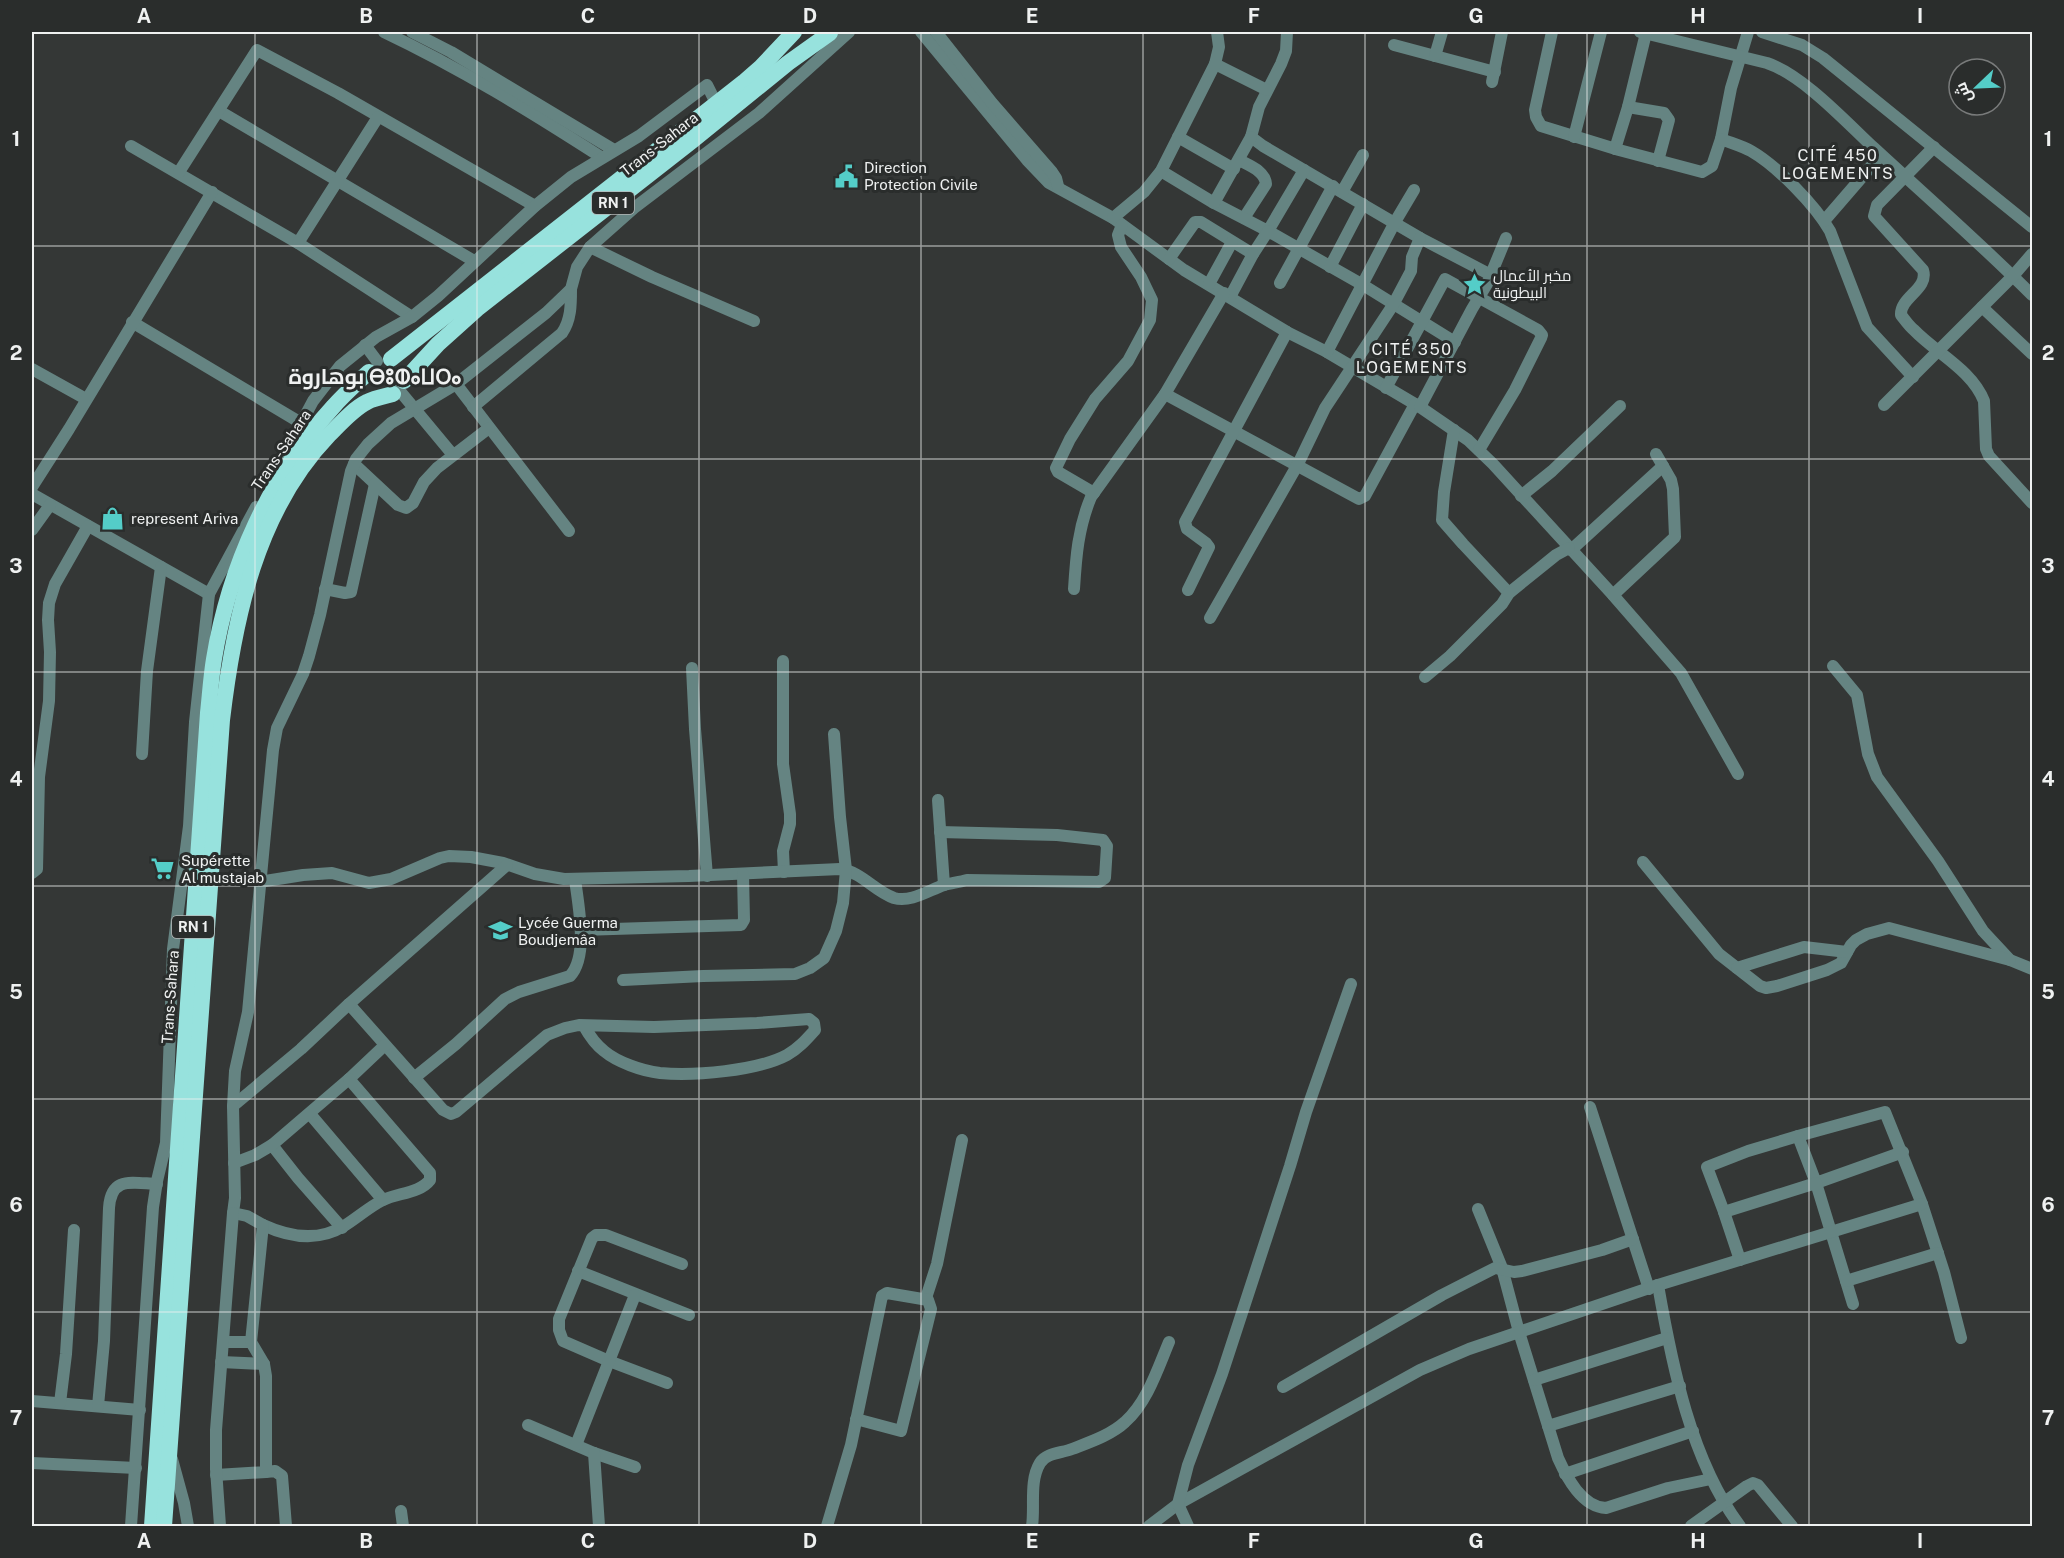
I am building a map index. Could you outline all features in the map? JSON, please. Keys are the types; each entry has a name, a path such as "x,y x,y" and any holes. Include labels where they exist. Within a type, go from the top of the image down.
{"highway":[{"name":"Trans-Sahara","path":"152,1527 208,713 214,658 235,574 248,542 275,487 303,445 333,407 379,364 716,104 760,67 794,32"},
{"name":"Trans-Sahara","path":"164,1527 222,720 235,630 244,592 262,544 279,507 298,475 320,445 341,422 367,402 399,388 438,344 485,302 788,63 834,33"},
{"path":"379,364 399,364 403,369 399,388 382,395 372,388 368,378 379,364"}],"street":[{"path":"384,32 446,56"},
{"path":"411,32 446,56 513,95 614,150"},
{"path":"1094,493 1058,472 1056,468 1070,439 1095,399 1128,361 1150,320 1152,300 1141,277 1121,247 1117,221 1161,171 1215,63 1219,47 1217,32"},
{"path":"1214,203 1251,137 1259,107 1286,51 1287,32"},
{"path":"1435,56 1442,32"},
{"path":"1394,45 1435,56 1493,77 1502,32"},
{"path":"1552,32 1535,110 1541,126 1695,171 1705,171 1712,166 1731,88 1748,32"},
{"path":"1574,137 1601,32"},
{"path":"1615,149 1628,107 1643,32 1664,34 1778,67 1798,80 1905,176 2032,295"},
{"path":"1762,32 1791,40 1810,49 2032,227"},
{"path":"473,407 567,327 570,316 571,289 577,267 590,247 634,208 759,112 834,33"},
{"path":"931,34 1032,157 1049,183 1117,221 1168,259 1287,332 1327,352 1417,406 1454,430 1479,450 1613,595 1681,673 1738,774"},
{"path":"179,172 257,50 535,206"},
{"path":"1215,63 1268,90"},
{"path":"131,1527 153,1207 166,1143 172,949 189,826 195,722 209,594 313,401 340,366 376,337 412,317 535,206 571,177 639,136 707,85 716,104"},
{"path":"513,95 602,157"},
{"path":"1628,107 1664,113 1668,116 1669,120 1658,161"},
{"path":"219,111 474,261"},
{"path":"298,243 378,117"},
{"path":"1178,137 1262,174 1266,178 1266,184 1244,218"},
{"path":"1251,137 1420,238 1491,274"},
{"path":"1720,139 1751,151 1778,171 1824,221 1830,231 1867,327 1913,377"},
{"path":"131,146 298,243 412,317"},
{"path":"1934,147 1877,205 1874,216 1923,270 1923,280 1902,307 1901,315 1914,331 1973,383 1981,394 1984,401 1986,449 1989,456 2032,503"},
{"path":"1280,283 1299,249 1363,155"},
{"path":"1824,221 1881,155"},
{"path":"1074,590 1078,539 1084,514 1094,493 1165,394 1304,170"},
{"path":"1161,171 1362,285 1455,342"},
{"path":"1327,352 1414,190"},
{"path":"32,487 212,192"},
{"path":"1330,267 1363,204"},
{"path":"1168,259 1195,222 1201,222 1253,254"},
{"path":"1210,618 1298,464 1325,408 1394,305 1412,271 1412,257 1420,238"},
{"path":"1165,394 1298,464 1356,498 1364,498 1455,342 1491,274 1506,238"},
{"path":"1209,284 1232,242"},
{"path":"590,247 652,277 754,321"},
{"path":"1884,405 2013,276 2032,254"},
{"path":"1386,388 1444,279 1461,286 1538,330 1542,335 1515,390 1479,450"},
{"path":"220,1527 216,1431 233,1213 235,1071 248,1012 259,882 277,728 303,674 320,615 339,520 354,464 368,444 390,423 456,384 546,313 571,289"},
{"path":"1982,307 2032,354"},
{"path":"132,322 301,423"},
{"path":"1188,590 1209,547 1187,529 1185,522 1287,332"},
{"path":"365,345 379,364"},
{"path":"32,369 86,399"},
{"path":"456,384 569,531"},
{"path":"399,388 453,455"},
{"path":"1521,496 1552,471 1620,406"},
{"path":"354,464 398,505 406,508 413,502 424,482 437,468 489,428"},
{"path":"1454,430 1442,518 1509,593"},
{"path":"1613,595 1675,537 1671,480 1656,454"},
{"path":"1425,676 1465,641 1502,604 1509,593 1556,555 1570,549 1663,466"},
{"path":"325,590 351,592 375,484"},
{"path":"32,494 209,594"},
{"path":"32,530 50,505"},
{"path":"32,873 38,869 39,777 49,701 48,603 55,584 88,526"},
{"path":"142,754 147,670 161,567"},
{"path":"783,661 783,764 790,814 790,824 783,850 784,872"},
{"path":"1833,666 1857,694 1873,770 1938,861 1978,926 2010,960"},
{"path":"692,668 707,876"},
{"path":"623,980 795,974 810,968 824,958 836,931 843,903 846,870 834,734"},
{"path":"938,800 944,885"},
{"path":"259,882 332,873 369,883 391,879 449,856 471,857 535,874 575,879 846,870 856,873 896,898 911,898 944,885 968,880 1098,882 1105,878 1107,846 1103,840 1057,835 940,832"},
{"path":"1643,862 1719,954 1760,986 1768,988 1827,970 1841,963 1851,945 1860,937 1889,928 2010,960 2032,969"},
{"path":"233,1106 301,1049 507,865"},
{"path":"581,930 741,925 744,920 743,874"},
{"path":"414,1078 456,1044 505,999 519,992 570,976 578,961 581,930 575,879"},
{"path":"1737,968 1804,946 1846,952"},
{"path":"1188,1527 1178,1504 1188,1465 1222,1374 1306,1112 1351,984"},
{"path":"349,1004 443,1110 451,1114 547,1035 565,1028 584,1026 696,1026 809,1019 814,1023 815,1030 797,1048 760,1065 726,1070 658,1072 604,1052 584,1026"},
{"path":"234,1163 272,1145 310,1114 385,1045"},
{"path":"233,1213 247,1216 287,1234 318,1235 342,1228 383,1200 422,1187 430,1180 430,1173 349,1079"},
{"path":"1590,1107 1633,1239 1653,1287 1680,1386 1711,1479 1740,1527"},
{"path":"1740,1260 1707,1171 1709,1165 1798,1136 1886,1112 1922,1203 1961,1338"},
{"path":"310,1114 383,1200"},
{"path":"1798,1136 1816,1183 1853,1304"},
{"path":"926,1298 941,1245 962,1140"},
{"path":"272,1145 342,1228"},
{"path":"1724,1212 1903,1152"},
{"path":"98,1406 104,1341 111,1194 114,1188 124,1183 156,1184"},
{"path":"1149,1527 1178,1504 1420,1371 1469,1349 1653,1287 1922,1203"},
{"path":"1478,1209 1502,1268 1533,1380 1558,1458 1565,1474 1588,1503 1606,1508 1668,1488 1711,1479"},
{"path":"263,1225 251,1342 264,1364 266,1376 266,1472"},
{"path":"60,1404 66,1354 74,1230"},
{"path":"667,1383 566,1342 560,1337 559,1319 592,1238 600,1233 682,1264"},
{"path":"1283,1388 1442,1295 1495,1268 1514,1272 1522,1271 1602,1250 1633,1239"},
{"path":"1846,1281 1938,1253"},
{"path":"578,1271 689,1315"},
{"path":"828,1527 856,1419 882,1296 887,1293 926,1298 932,1309 901,1431 856,1419"},
{"path":"576,1445 635,1295"},
{"path":"1533,1380 1667,1338"},
{"path":"223,1342 251,1342"},
{"path":"1032,1527 1035,1477 1044,1457 1069,1450 1124,1424 1142,1401 1169,1342"},
{"path":"221,1362 264,1364"},
{"path":"1548,1426 1680,1386"},
{"path":"32,1401 140,1410"},
{"path":"528,1425 594,1453 635,1467"},
{"path":"1565,1474 1694,1431"},
{"path":"170,1452 188,1527"},
{"path":"594,1453 599,1527"},
{"path":"32,1463 136,1468"},
{"path":"216,1474 275,1471 282,1476 286,1527"},
{"path":"1691,1527 1723,1502 1753,1483 1758,1485 1792,1527"},
{"path":"401,1510 403,1527"}],"place":[{"name":"Direction Protection Civile","path":"846,176"},
{"name":"مخبر الأعمال البيطونية","path":"1475,284"},
{"name":"represent Ariva","path":"113,518"},
{"name":"Supérette Al mustajab","path":"163,869"},
{"name":"Lycée Guerma Boudjemâa","path":"500,931"}],"district":[{"name":"CITÉ 450 LOGEMENTS","path":"1838,164"},
{"name":"CITÉ 350 LOGEMENTS","path":"1412,358"},
{"name":"بوهاروة ⴱⵓⵀⴰⵡⵔⴰ","path":"375,376"}]}
